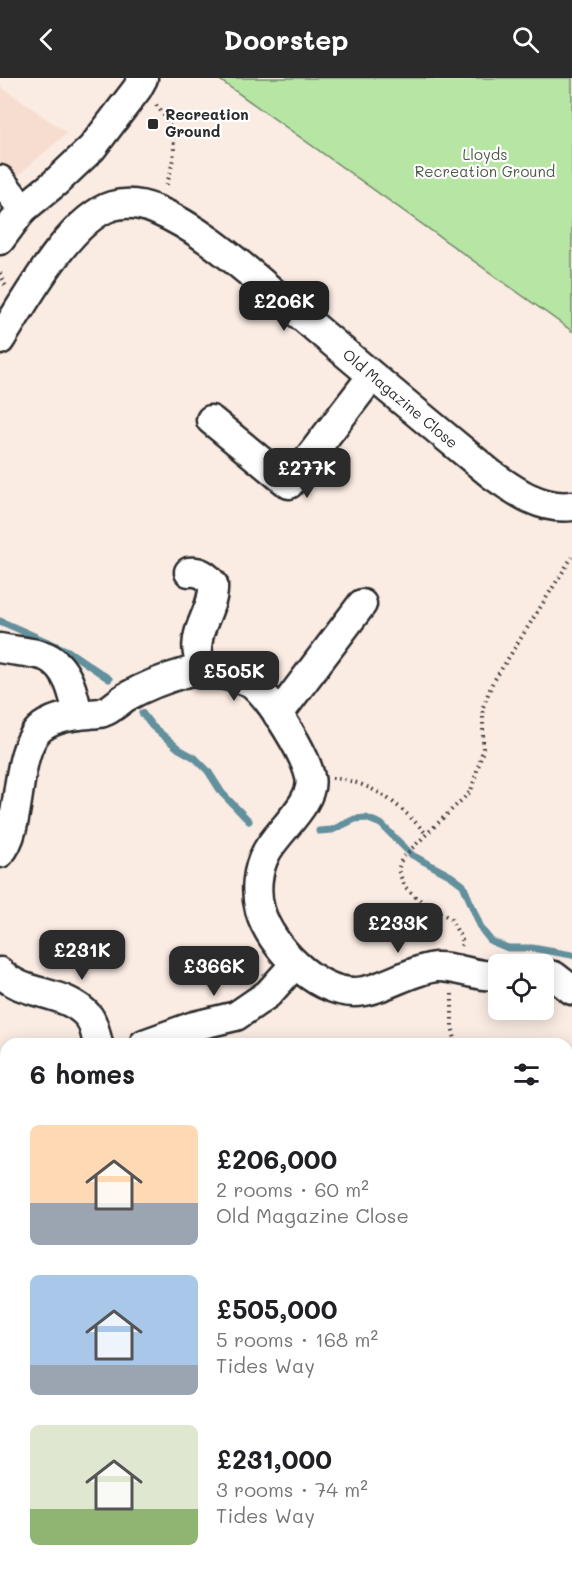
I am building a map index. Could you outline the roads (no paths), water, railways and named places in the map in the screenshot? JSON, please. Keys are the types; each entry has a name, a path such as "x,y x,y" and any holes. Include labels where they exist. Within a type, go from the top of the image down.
{"street":[{"path":"0,240 23,209 92,148 140,84"},
{"path":"0,180 23,209"},
{"name":"Old Magazine Close","path":"0,340 65,243 88,219 112,206 138,204 156,210 192,230 239,264 505,484 548,506 572,506"},
{"path":"211,420 289,484 372,376"},
{"path":"189,572 197,572 206,576 213,585 211,605 197,642 198,655 205,672"},
{"path":"278,715 362,604"},
{"path":"0,648 48,657 64,673 74,691 78,715"},
{"path":"0,853 6,846 14,817 16,795 30,741 42,727 60,718 103,712 147,686 191,671 216,672 252,683 278,715 311,778 306,798 266,853 257,879 260,910 270,933 295,964 327,987 354,992 437,967 488,976"},
{"path":"161,1038 194,1026 236,1016 268,994 295,964"},
{"path":"0,972 9,981 74,1003 90,1018 96,1038"},
{"path":"554,976 572,990"}],"waterway":[{"path":"0,621 68,651 109,679"},
{"path":"142,713 152,726 179,749 195,758 208,771 222,793 249,821"},
{"path":"319,831 332,830 355,819 366,818 381,824 412,855 463,885 482,930 491,941 508,948 532,948 572,955"}],"place":[{"name":"Recreation Ground","path":"153,124"}],"park label":[{"name":"Lloyds Recreation Ground","path":"485,164"}]}
